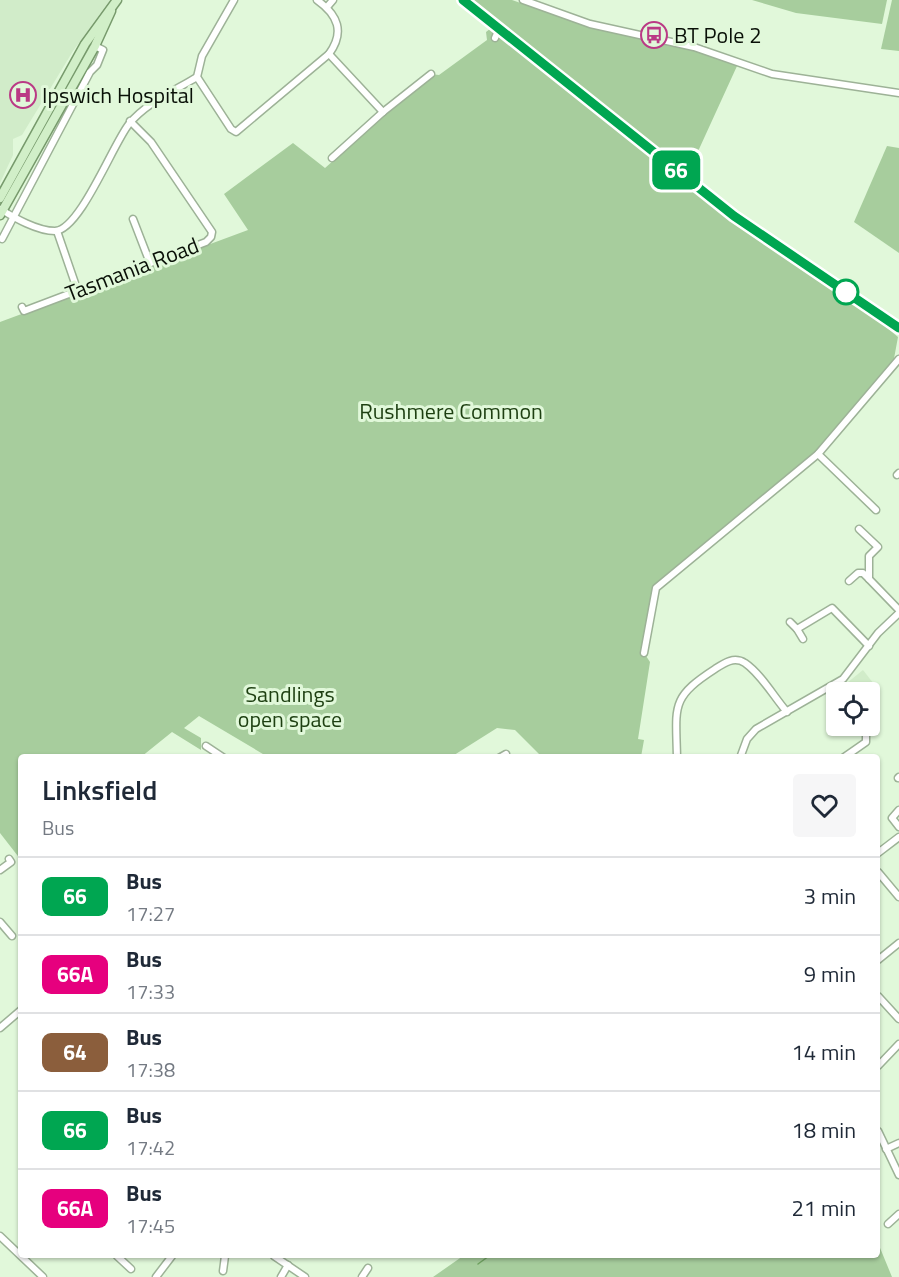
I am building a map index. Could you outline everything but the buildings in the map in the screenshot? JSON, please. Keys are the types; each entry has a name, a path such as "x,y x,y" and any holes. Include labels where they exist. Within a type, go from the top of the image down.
{"main road":[{"path":"0,198 85,44 117,0"},
{"path":"463,0 734,216 899,328"},
{"path":"1,212 96,46 111,10"}],"street":[{"path":"57,231 80,210 130,121 150,105 196,77 202,56 234,0"},
{"path":"196,77 231,129 236,132 241,130 329,54 336,45 339,28 327,8 317,0"},
{"path":"327,8 333,0"},
{"path":"524,0 601,27 700,48 772,74 899,93"},
{"path":"549,8 552,0"},
{"path":"495,38 501,30"},
{"path":"2,239 80,91 104,51 96,46"},
{"path":"329,54 383,112"},
{"path":"332,158 383,112 431,74"},
{"name":"Tasmania Road","path":"22,307 24,311 206,242 212,232 151,142 130,121"},
{"path":"1,212 57,231"},
{"path":"133,219 150,263"},
{"path":"57,231 77,290"},
{"path":"644,653 656,588 818,454 899,359"},
{"path":"818,454 876,510"},
{"path":"859,529 878,547 869,556 869,579"},
{"path":"842,682 899,611 869,579 858,573 849,581"},
{"path":"796,629 832,608 869,646"},
{"path":"790,622 803,639"},
{"path":"677,754 677,714 681,696 691,684 726,662 733,660 745,663 787,712"},
{"path":"742,754 752,732 787,712 826,694"},
{"path":"849,754 866,742 866,736"},
{"path":"206,746 218,754"},
{"path":"899,810 892,818 899,827"},
{"path":"880,851 899,837"},
{"path":"0,870 11,862 9,859"},
{"path":"880,874 899,897"},
{"path":"0,923 12,936"},
{"path":"880,958 899,943"},
{"path":"880,998 899,1019"},
{"path":"0,1028 18,1013"},
{"path":"880,1064 899,1044"},
{"path":"880,1136 898,1171"},
{"path":"886,1149 899,1143"},
{"path":"888,1224 899,1214"},
{"path":"0,1236 18,1253"},
{"path":"23,1258 43,1277"},
{"path":"119,1258 131,1269"},
{"path":"158,1276 171,1258"},
{"path":"223,1271 225,1258"},
{"path":"277,1258 305,1277"},
{"path":"281,1277 288,1265"},
{"path":"362,1277 368,1269"}],"shaded area":[{"name":"Ipswich Hospital","path":"0,0 110,0 73,51 22,135 13,139 13,155 0,183"},
{"path":"863,670 872,682 848,682"}],"green space":[{"name":"Rushmere Common","path":"472,0 512,0 589,27 692,49 737,66 684,182 734,222 868,312 898,337 893,364 818,454 656,588 644,653 650,662 638,739 644,740 642,754 539,754 515,730 497,728 456,754 263,754 199,716 184,728 201,738 201,750 172,732 145,754 18,754 18,856 0,833 0,322 248,230 224,194 293,143 325,168 431,74 439,75 487,40 486,32 499,22"},
{"path":"752,0 887,0 882,24 796,13"},
{"path":"892,0 899,0 899,51 881,49"},
{"path":"887,146 899,148 899,253 854,222"},
{"path":"880,1248 892,1277 433,1277 460,1258 880,1258"}],"waterway":[{"path":"478,1264 486,1258"}],"bus line":[{"name":"66","path":"463,0 734,216 899,328"}],"place":[{"name":"BT Pole 2","path":"654,35"},
{"name":"Ipswich Hospital","path":"23,95"}],"park label":[{"name":"Sandlings open space","path":"290,706"}]}
